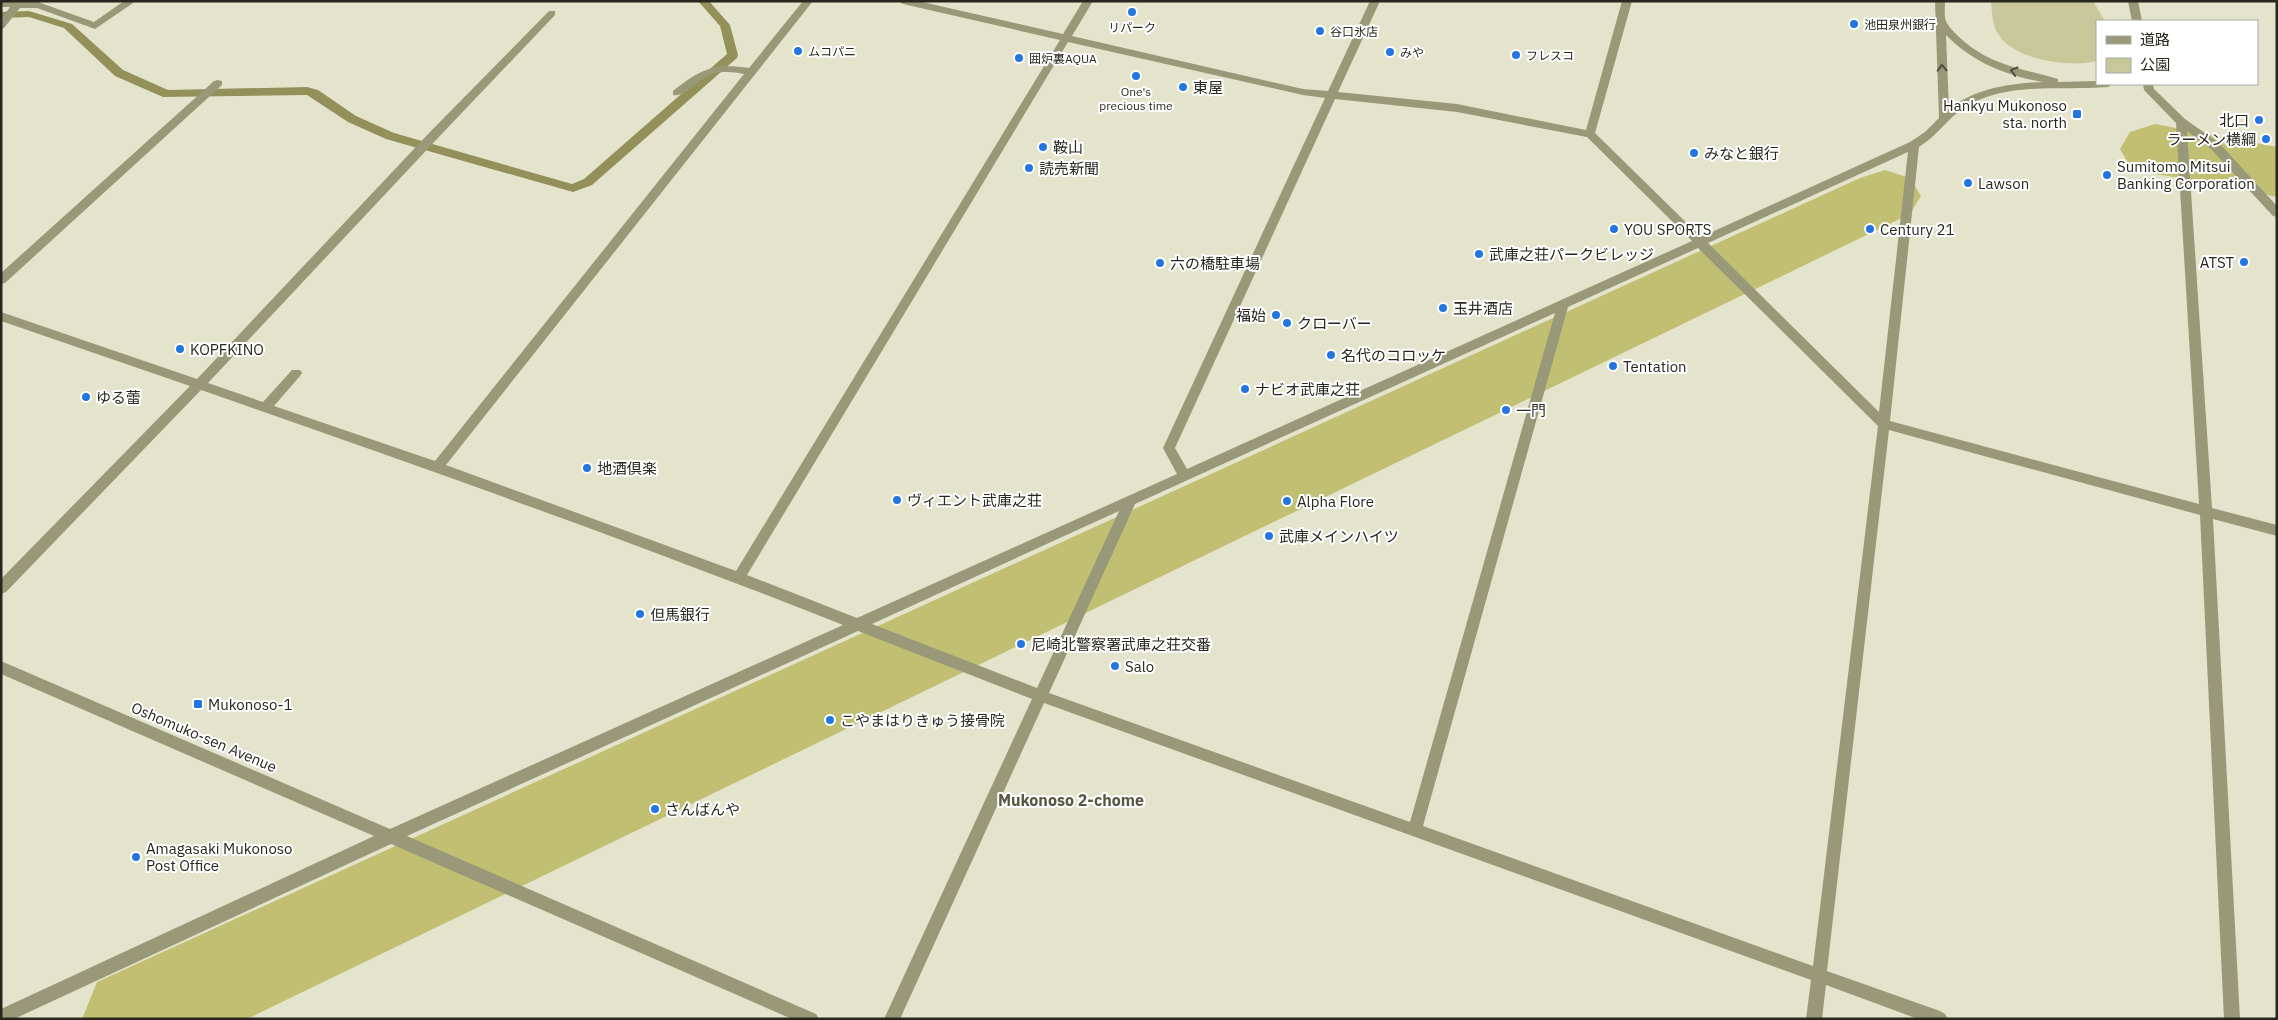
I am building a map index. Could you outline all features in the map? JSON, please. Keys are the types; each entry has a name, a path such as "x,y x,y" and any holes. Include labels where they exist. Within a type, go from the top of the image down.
{"street":[{"path":"1,4 38,5 95,26 131,1"},
{"path":"438,467 808,1"},
{"path":"903,1 1304,92 1457,108 1590,134 1884,424 2277,532"},
{"path":"739,578 1088,1"},
{"path":"1184,476 1169,448 1375,1"},
{"path":"1590,134 1627,1"},
{"path":"1940,1 1944,117"},
{"path":"2133,1 2137,20"},
{"path":"1,26 18,4"},
{"path":"1,588 200,384 418,151 552,13"},
{"path":"1940,20 1959,43 1991,64 2047,80 2078,84"},
{"path":"677,93 701,73 713,68 731,68 752,72"},
{"path":"1,280 217,84"},
{"path":"1,1017 312,872 394,837 1914,145 1936,130 1944,117 1963,104 1983,94 2023,87 2096,84"},
{"path":"2148,85 2149,90 2181,122 2216,146 2277,213"},
{"path":"2181,122 2206,512 2232,1019"},
{"path":"1814,1019 1884,424 1914,145"},
{"path":"1415,831 1563,305"},
{"path":"1,316 438,467 739,578 1041,696 1940,1019"},
{"path":"266,407 296,373"},
{"path":"892,1019 1131,500"},
{"name":"Oshomuko-sen Avenue","path":"1,667 811,1019"}],"green space":[{"path":"1991,1 2093,1 2104,20 2096,20 2096,61 2073,63 2044,60 2017,51 2006,44 1999,35 1993,19"}],"waterway":[{"path":"1,15 29,14 68,26 119,73 167,94 307,91 314,93 352,119 390,136 573,188 588,182 733,55 725,25 703,1"},
{"path":"2155,149 2206,157 2277,172"},
{"path":"134,1019 1885,196"}],"place":[{"name":"リパーク","path":"1132,12"},
{"name":"池田泉州銀行","path":"1854,24"},
{"name":"谷口氷店","path":"1320,31"},
{"name":"ムコパニ","path":"798,51"},
{"name":"みや","path":"1390,52"},
{"name":"フレスコ","path":"1516,55"},
{"name":"囲炉裏AQUA","path":"1019,58"},
{"name":"One's precious time","path":"1136,76"},
{"name":"東屋","path":"1183,87"},
{"name":"Hankyu Mukonoso sta. north","path":"2077,114"},
{"name":"北口","path":"2259,120"},
{"name":"ラーメン横綱","path":"2266,139"},
{"name":"鞍山","path":"1043,147"},
{"name":"みなと銀行","path":"1694,153"},
{"name":"読売新聞","path":"1029,168"},
{"name":"Sumitomo Mitsui Banking Corporation","path":"2107,175"},
{"name":"Lawson","path":"1968,183"},
{"name":"YOU SPORTS","path":"1614,229"},
{"name":"Century 21","path":"1870,229"},
{"name":"武庫之荘パークビレッジ","path":"1479,254"},
{"name":"ATST","path":"2244,262"},
{"name":"六の橋駐車場","path":"1160,263"},
{"name":"玉井酒店","path":"1443,308"},
{"name":"福始","path":"1276,315"},
{"name":"クローバー","path":"1287,323"},
{"name":"KOPFKINO","path":"180,349"},
{"name":"名代のコロッケ","path":"1331,355"},
{"name":"Tentation","path":"1613,366"},
{"name":"ナビオ武庫之荘","path":"1245,389"},
{"name":"ゆる蕾","path":"86,397"},
{"name":"一門","path":"1506,410"},
{"name":"地酒倶楽","path":"587,468"},
{"name":"ヴィエント武庫之荘","path":"897,500"},
{"name":"Alpha Flore","path":"1287,501"},
{"name":"武庫メインハイツ","path":"1269,536"},
{"name":"但馬銀行","path":"640,614"},
{"name":"尼崎北警察署武庫之荘交番","path":"1021,644"},
{"name":"Salo","path":"1115,666"},
{"name":"Mukonoso-1","path":"198,704"},
{"name":"こやまはりきゅう接骨院","path":"830,720"},
{"name":"さんばんや","path":"655,809"},
{"name":"Amagasaki Mukonoso Post Office","path":"136,857"}],"district":[{"name":"Mukonoso 2-chome","path":"1071,800"}]}
